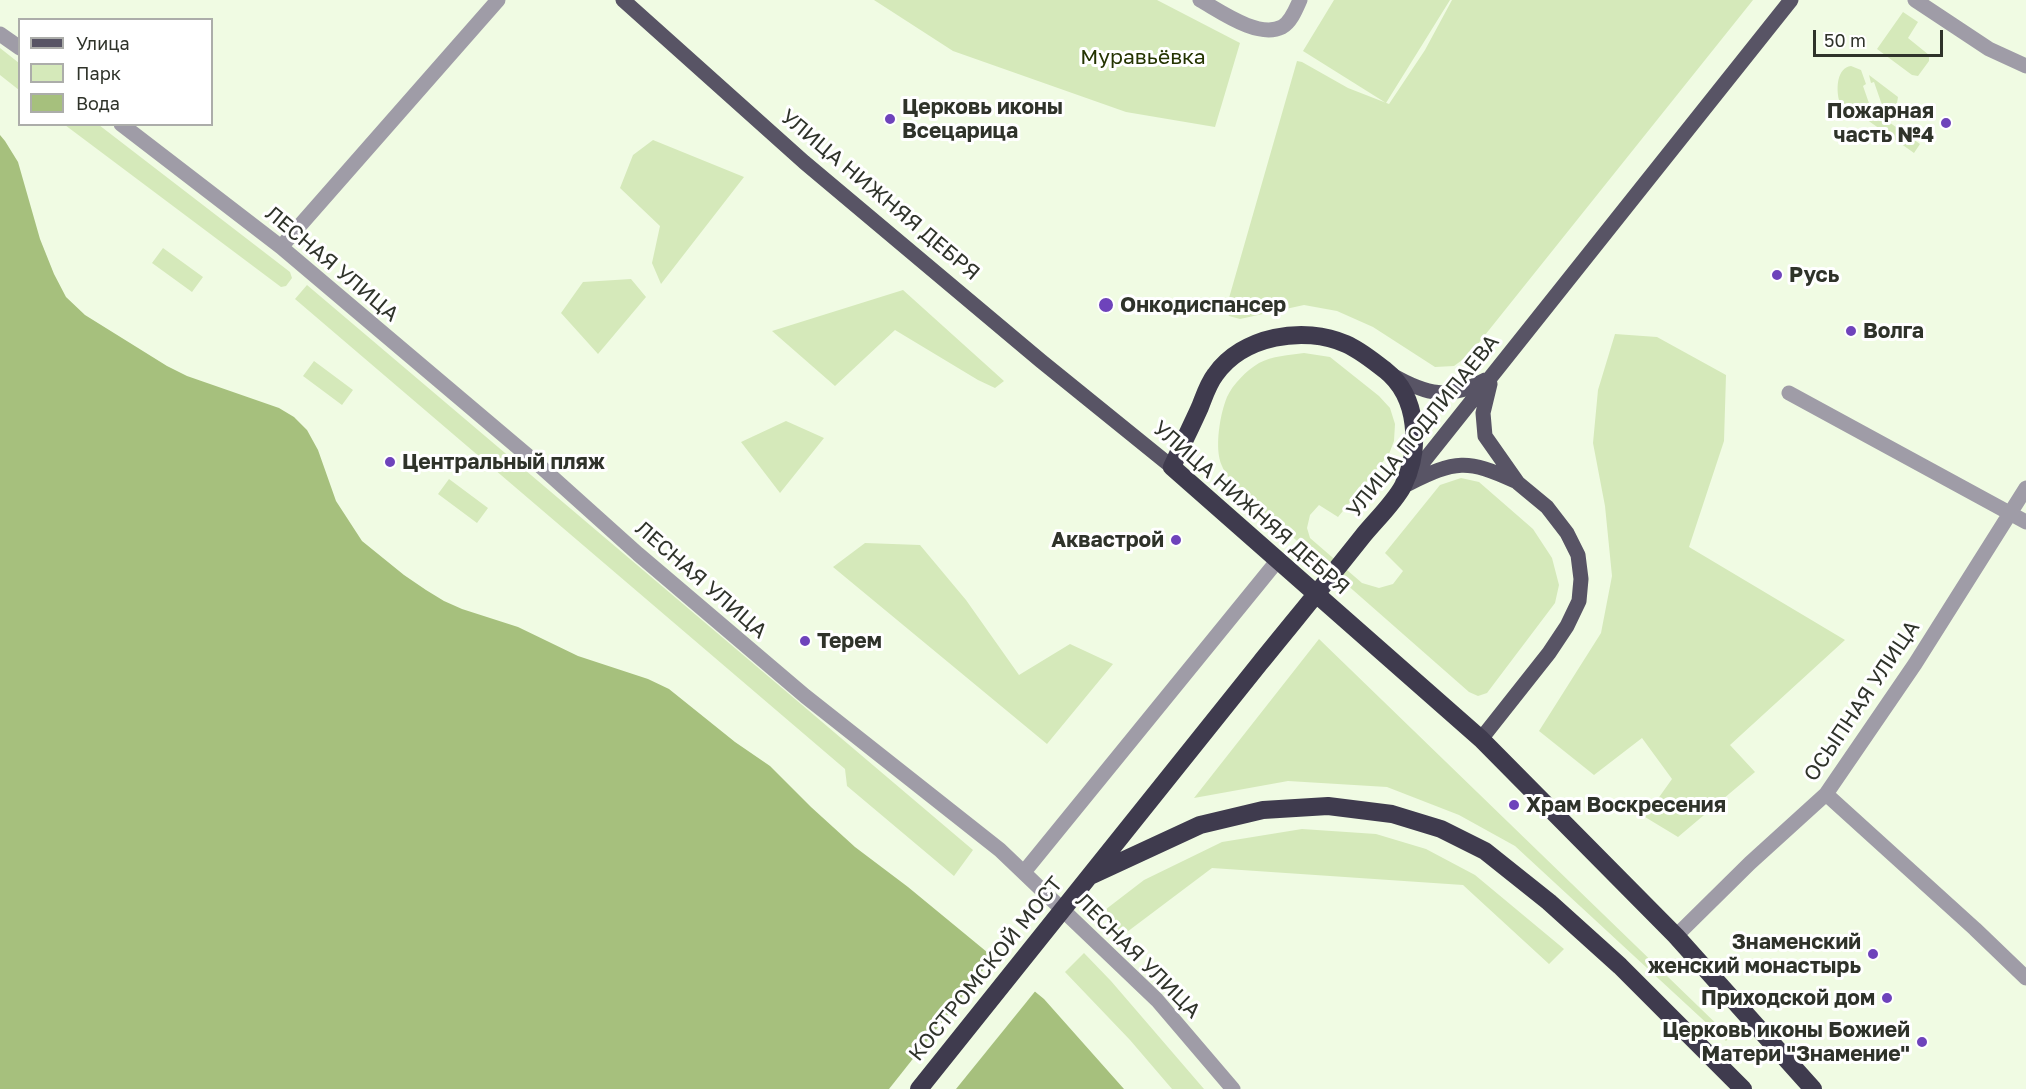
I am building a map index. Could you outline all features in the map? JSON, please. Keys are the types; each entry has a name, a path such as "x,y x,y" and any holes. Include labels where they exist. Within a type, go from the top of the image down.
{"highway":[{"path":"1172,467 1214,376 1226,362 1254,345 1283,337 1299,335 1322,337 1346,344 1389,374 1401,388 1414,418 1415,438 1410,465 1402,488"},
{"name":"УЛИЦА НИЖНЯЯ ДЕБРЯ","path":"1172,467 1481,740 1676,936 1813,1089"},
{"name":"УЛИЦА ПОДЛИПАЕВА","path":"1088,877 1402,488"},
{"path":"1088,877 1200,825 1263,810 1328,806 1392,814 1441,829 1485,851 1549,902 1620,966 1743,1089"},
{"name":"КОСТРОМСКОЙ МОСТ","path":"919,1089 1088,877"}],"main road":[{"name":"УЛИЦА НИЖНЯЯ ДЕБРЯ","path":"623,0 804,162 1041,361 1172,467"},
{"name":"УЛИЦА ПОДЛИПАЕВА","path":"1402,488 1791,0"},
{"path":"1389,374 1422,389 1442,393 1458,393 1493,375"},
{"path":"1481,740 1549,653 1567,626 1579,601 1581,579 1578,555 1567,533 1547,507 1518,483 1485,436 1483,412 1493,375"},
{"path":"1402,488 1449,466 1462,464 1479,466 1518,483"}],"street":[{"path":"281,247 498,0"},
{"path":"1200,0 1259,30 1283,27 1291,18 1300,0"},
{"path":"1916,0 1989,49 2026,66"},
{"path":"0,34 18,47"},
{"name":"ЛЕСНАЯ УЛИЦА","path":"124,126 281,247 540,466 638,554 797,689 1000,850 1157,1000 1233,1089"},
{"path":"1789,393 2026,522"},
{"name":"ОСЫПНАЯ УЛИЦА","path":"1676,936 1750,863 1826,794 1915,664 2026,488"},
{"path":"1024,872 1278,560"},
{"path":"1826,794 2026,978"}],"green space":[{"name":"Муравьёвка","path":"874,0 1157,0 1240,43 1215,127 1126,112 953,51"},
{"path":"1334,0 1450,0 1386,103 1303,51"},
{"path":"1452,0 1753,0 1469,355 1454,366 1435,367 1373,327 1337,311 1304,305 1240,319 1229,316 1227,305 1297,61 1348,88 1389,104 1425,50"},
{"path":"1903,12 1918,22 1908,38 1929,55 1929,61 1918,76 1912,75 1877,49"},
{"path":"0,48 18,62 18,89 0,75"},
{"path":"1851,66 1861,70 1866,84 1863,86 1871,109 1882,105 1874,82 1871,83 1869,75 1898,97 1897,103 1886,120 1920,144 1914,153 1839,100 1840,74"},
{"path":"66,126 100,126 290,272 292,278 286,286 281,287"},
{"path":"653,140 744,177 661,284 652,263 660,226 620,188 633,155"},
{"path":"163,248 203,277 192,292 152,263"},
{"path":"631,279 646,297 598,354 561,313 583,282"},
{"path":"307,285 973,850 954,876 847,786 845,769 295,299"},
{"path":"903,290 1004,381 995,388 895,330 835,386 772,331"},
{"path":"1615,334 1657,337 1726,375 1724,441 1689,547 1845,640 1730,745 1755,772 1678,837 1645,817 1672,779 1642,738 1594,775 1539,731 1601,633 1612,576 1605,506 1593,443 1598,390"},
{"path":"1304,353 1330,357 1379,396 1390,408 1395,424 1394,441 1389,454 1338,517 1319,505 1310,515 1307,528 1310,538 1362,583 1379,588 1393,584 1403,571 1385,553 1440,485 1461,478 1479,482 1533,529 1552,558 1559,585 1555,603 1487,693 1478,696 1469,692 1238,489 1223,469 1218,450 1220,422 1224,404 1233,387 1259,363 1275,357"},
{"path":"314,361 353,390 342,405 303,376"},
{"path":"786,421 824,438 780,493 741,442"},
{"path":"449,479 488,508 477,523 438,494"},
{"path":"865,543 920,545 966,600 1019,675 1070,644 1113,664 1047,744 833,567"},
{"path":"1319,639 1730,1037 1726,1041 1515,846 1459,815 1387,787 1288,781 1194,798"},
{"path":"1302,829 1376,834 1426,849 1475,875 1564,949 1549,964 1463,885 1212,868 1123,935 1101,913 1144,880 1222,842"},
{"path":"1084,953 1204,1089 1172,1089 1130,1040 1065,972"}],"water":[{"path":"0,135 18,162 40,239 54,274 66,297 85,315 187,376 279,408 294,417 307,430 318,450 336,501 362,541 426,590 462,609 518,627 578,656 648,679 669,689 735,742 770,766 855,847 908,887 1044,999 1124,1089 0,1089"}],"pier":[{"path":"995,955 1037,989 956,1089 889,1089"}],"place":[{"name":"Церковь иконы Всецарица","path":"890,119"},
{"name":"Пожарная часть №4","path":"1946,123"},
{"name":"Русь","path":"1777,275"},
{"name":"Онкодиспансер","path":"1106,305"},
{"name":"Волга","path":"1851,331"},
{"name":"Центральный пляж","path":"390,462"},
{"name":"Аквастрой","path":"1176,540"},
{"name":"Терем","path":"805,641"},
{"name":"Храм Воскресения","path":"1514,805"},
{"name":"Знаменский женский монастырь","path":"1873,954"},
{"name":"Приходской дом","path":"1887,998"},
{"name":"Церковь иконы Божией Матери \"Знамение\"","path":"1922,1042"}]}
